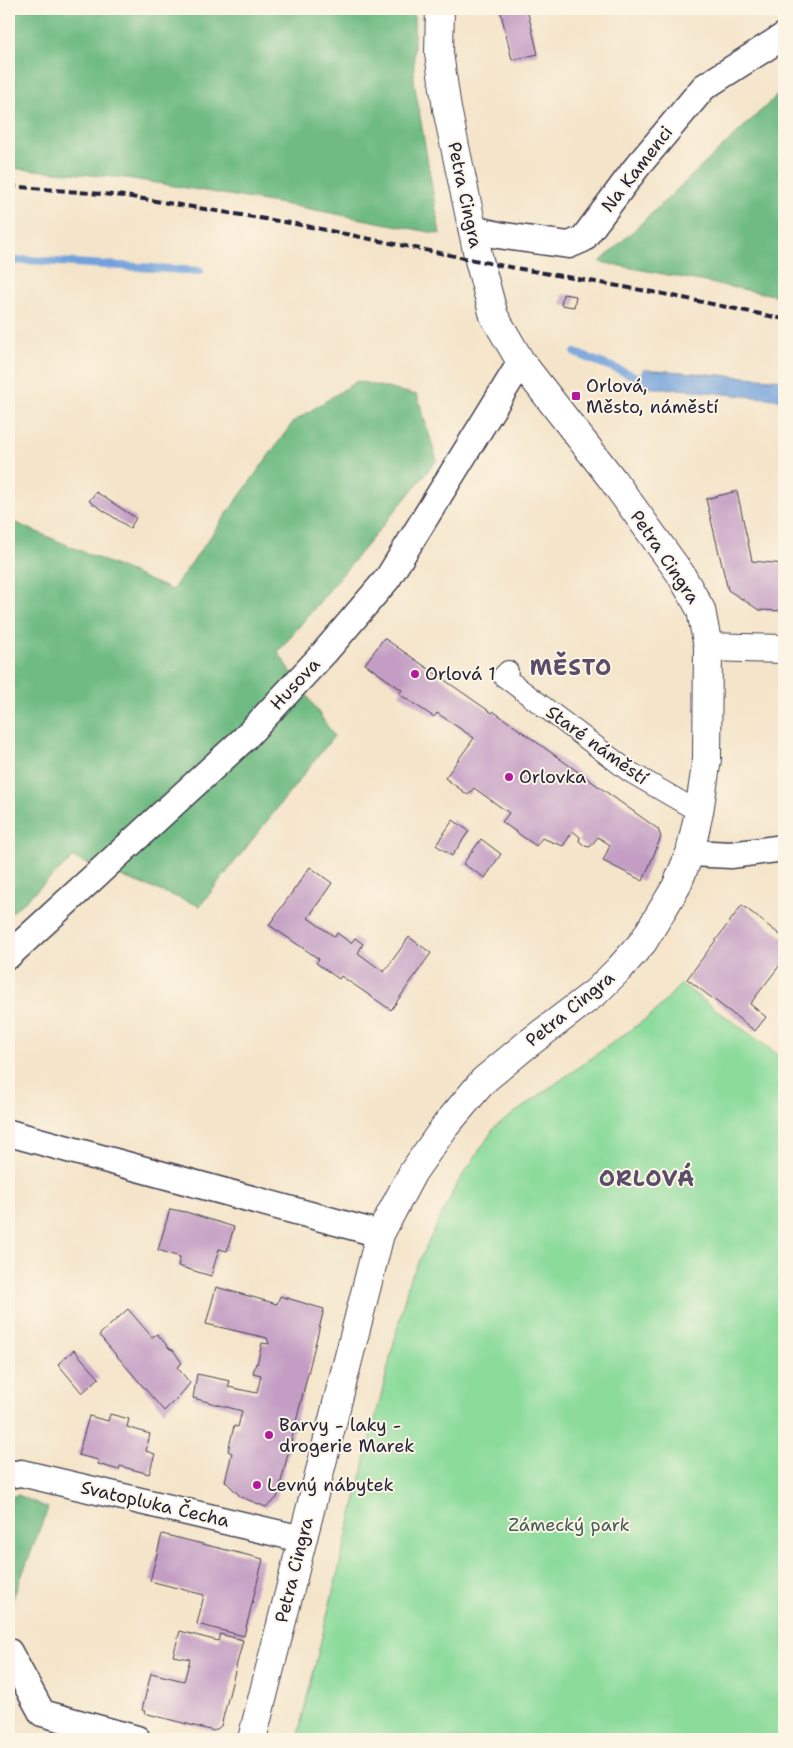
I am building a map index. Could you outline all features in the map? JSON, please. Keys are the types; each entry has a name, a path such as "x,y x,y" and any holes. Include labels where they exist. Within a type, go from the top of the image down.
{"street":[{"name":"Petra Cingra","path":"252,1739 380,1234 414,1172 446,1124 484,1080 596,992 643,942 676,888 690,853 699,812 707,759 708,647 701,610 680,573 612,479 521,362 494,316 472,230 446,109 439,53 440,9"},
{"name":"Na Kamenci","path":"472,230 569,244 584,239 636,168 704,87 784,36"},
{"name":"Husova","path":"9,956 245,738 324,653 388,578 521,362"},
{"path":"708,647 784,648"},
{"name":"Staré náměstí","path":"508,671 504,676 630,772 699,812"},
{"path":"690,853 732,855 784,848"},
{"path":"9,1133 380,1234"},
{"name":"Svatopluka Čecha","path":"9,1475 21,1473 302,1539"},
{"path":"9,1652 42,1713 137,1739"}],"green space":[{"path":"9,9 414,9 414,81 440,234 300,207 127,178 9,168"},
{"path":"784,89 784,297 600,262"},
{"path":"357,381 417,395 437,460 278,652 334,736 200,906 73,858 9,915 9,520 172,590 293,422"},
{"name":"Zámecký park","path":"681,984 784,1059 784,1114 781,1124 784,1129 784,1739 297,1739 409,1281 457,1184 495,1127 654,1013"},
{"path":"18,1495 48,1508 9,1609 9,1497"},
{"path":"9,1678 17,1711 16,1739 9,1739"}],"water":[{"path":"643,369 784,380 784,400 639,387"}],"building":[{"path":"500,9 527,9 538,54 512,60"},
{"path":"563,294 576,296 574,307 561,305"},
{"path":"737,491 752,561 784,564 784,611 759,610 728,590 706,499"},
{"path":"96,492 136,518 130,528 89,501"},
{"path":"384,638 492,713 493,711 658,829 661,837 643,881 603,861 610,845 598,837 590,847 585,846 579,841 580,837 573,831 563,846 542,838 536,846 502,822 509,813 474,788 468,795 445,778 474,738 437,713 434,717 399,694 402,690 365,664"},
{"path":"453,820 469,831 452,856 436,845"},
{"path":"481,839 501,854 485,878 463,864"},
{"path":"310,867 332,883 308,918 335,937 337,933 351,943 355,938 363,944 358,953 384,972 409,937 431,953 391,1010 341,976 339,979 316,963 319,959 269,925"},
{"path":"742,905 784,938 784,968 780,965 750,1004 766,1017 755,1031 687,979"},
{"path":"170,1209 234,1227 227,1251 219,1249 211,1276 178,1266 180,1257 158,1250"},
{"path":"216,1287 277,1304 280,1296 324,1309 277,1498 266,1507 241,1497 225,1481 232,1453 228,1451 234,1426 238,1427 242,1411 193,1398 197,1374 230,1381 228,1387 257,1393 261,1375 253,1373 262,1343 269,1344 267,1338 206,1324"},
{"path":"128,1309 152,1337 157,1334 173,1350 182,1363 177,1367 190,1383 164,1411 99,1335"},
{"path":"74,1350 99,1378 82,1393 58,1364"},
{"path":"110,1414 129,1419 127,1427 150,1434 146,1451 155,1454 149,1474 120,1466 119,1470 98,1464 98,1460 78,1455 89,1416 108,1421"},
{"path":"162,1534 263,1559 244,1636 197,1624 204,1595 150,1581"},
{"path":"180,1631 218,1641 220,1634 243,1640 221,1726 214,1731 144,1713 145,1711 142,1710 151,1673 184,1681 190,1659 173,1656"}],"waterway":[{"path":"9,261 27,260 200,271"},
{"path":"575,353 640,378 649,379"}],"railway":[{"path":"9,186 125,196 296,224 504,266 664,294 784,319"}],"place":[{"name":"Orlová, Město, náměstí","path":"576,396"},
{"name":"Orlová 1","path":"415,674"},
{"name":"Orlovka","path":"509,777"},
{"name":"Barvy - laky - drogerie Marek","path":"269,1435"},
{"name":"Levný nábytek","path":"257,1485"}],"district":[{"name":"MĚSTO","path":"571,667"},
{"name":"ORLOVÁ","path":"647,1178"}]}
